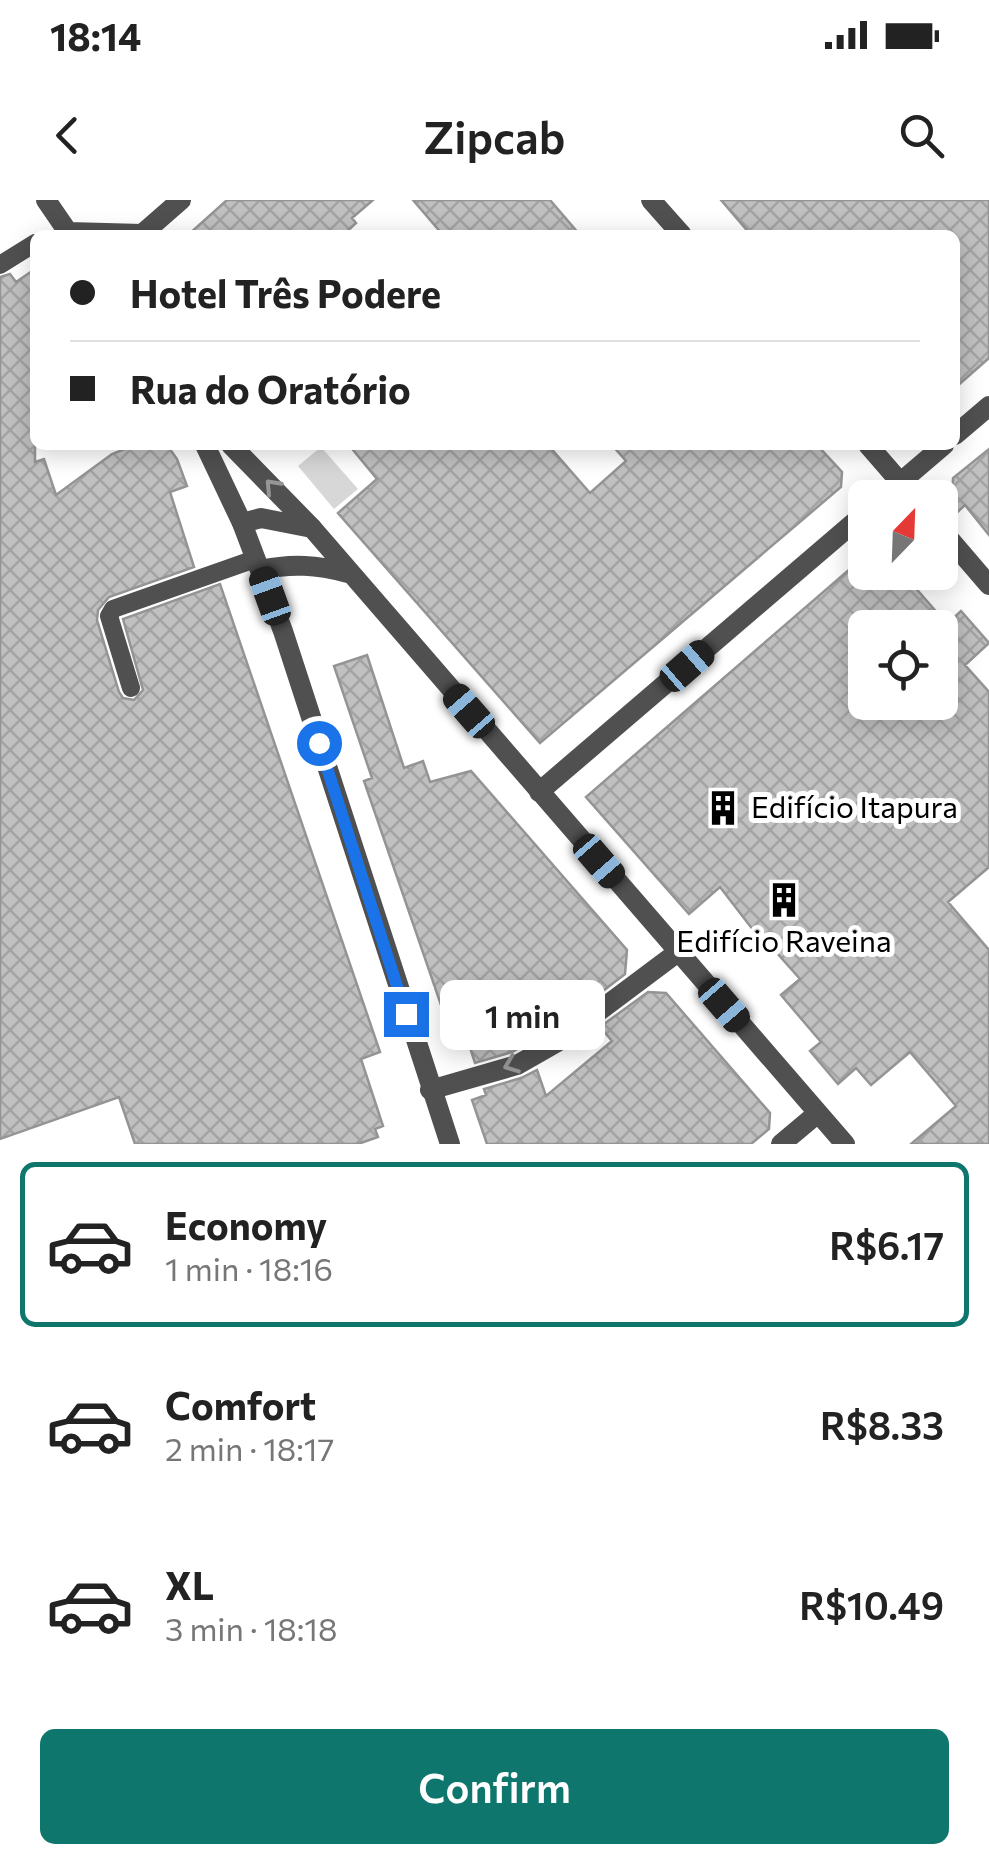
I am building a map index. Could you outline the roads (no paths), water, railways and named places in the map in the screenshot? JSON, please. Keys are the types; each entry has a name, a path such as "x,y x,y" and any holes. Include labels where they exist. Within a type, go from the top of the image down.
{"street":[{"path":"46,200 64,230"},
{"path":"148,230 181,200"},
{"path":"651,200 678,230"},
{"path":"960,431 989,406"},
{"path":"207,450 258,565 450,1144"},
{"path":"236,450 312,528 845,1144"},
{"path":"872,450 898,480"},
{"path":"915,480 940,450"},
{"path":"242,523 261,518 312,528"},
{"path":"539,792 848,527"},
{"path":"958,549 989,586"},
{"path":"258,565 311,564 348,573"},
{"path":"430,1090 517,1065 559,1042 678,952"},
{"path":"780,1144 818,1112"}],"lane":[{"path":"0,265 30,246"},
{"path":"131,688 109,616 114,609 258,565"}],"place":[{"name":"Edifício Itapura","path":"723,808"},
{"name":"Edifício Raveina","path":"784,900"}]}
